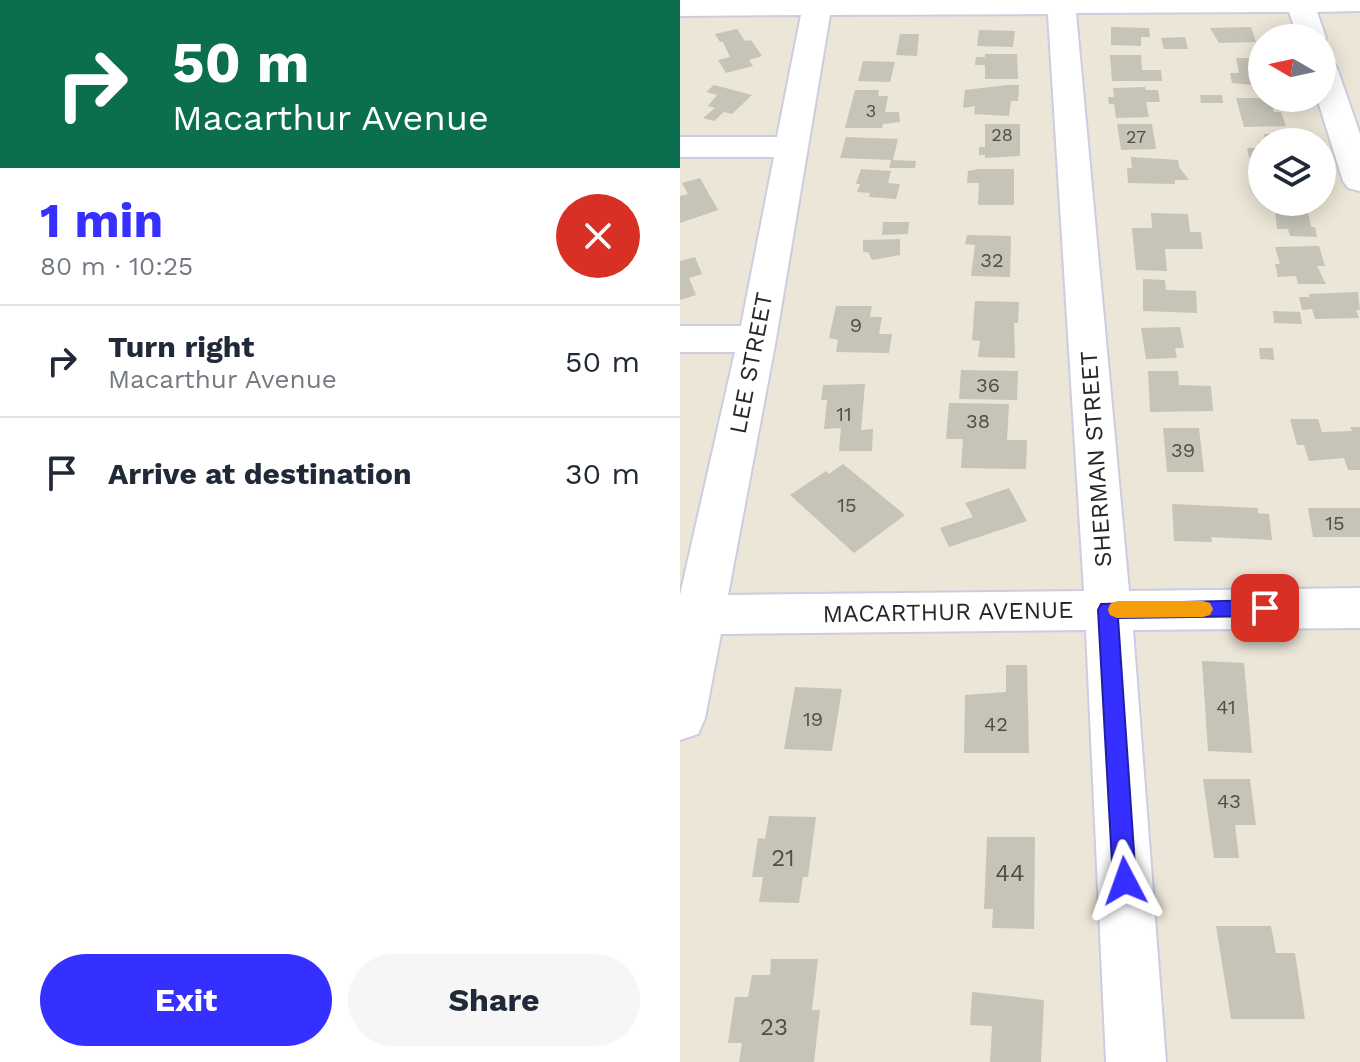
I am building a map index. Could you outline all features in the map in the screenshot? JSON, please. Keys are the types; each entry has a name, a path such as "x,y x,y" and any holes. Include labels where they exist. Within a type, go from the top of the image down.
{"street":[{"path":"1300,2 1307,24"},
{"name":"SHERMAN STREET","path":"1061,3 1108,610 1136,1062"},
{"path":"680,8 1360,3"},
{"name":"LEE STREET","path":"680,718 690,615 757,339 817,7"},
{"path":"1336,110 1360,181"},
{"path":"680,147 792,147"},
{"path":"680,339 757,339"},
{"name":"MACARTHUR AVENUE","path":"690,615 1360,608"}],"building":[{"path":"1111,27 1149,28 1150,37 1141,37 1141,46 1111,45"},
{"path":"1248,27 1248,42 1219,43 1210,28"},
{"path":"737,29 745,41 751,40 762,56 749,60 753,66 726,73 718,60 730,57 715,34"},
{"path":"979,30 1015,31 1013,47 977,46"},
{"path":"900,34 919,34 917,56 896,55"},
{"path":"1185,37 1188,49 1164,49 1161,38"},
{"path":"985,54 1017,54 1018,79 985,79 985,65 975,65 976,57 985,57"},
{"path":"1110,55 1141,55 1142,70 1161,70 1162,81 1112,81"},
{"path":"1236,58 1248,58 1248,85 1232,83 1230,73 1239,73"},
{"path":"863,61 895,62 890,82 858,81"},
{"path":"714,85 752,95 732,114 724,112 714,121 703,118 715,108 708,106 717,95 706,92"},
{"path":"1019,85 1018,101 1011,101 1009,116 974,114 975,106 963,108 965,90"},
{"path":"1145,87 1146,90 1158,90 1160,102 1146,102 1149,117 1116,118 1114,104 1109,104 1108,97 1114,97 1113,88"},
{"path":"855,90 879,90 878,96 888,96 885,112 899,112 900,122 883,124 882,128 845,128"},
{"path":"1200,95 1222,95 1223,103 1201,103"},
{"path":"1236,98 1248,98 1248,112 1281,112 1286,126 1244,127"},
{"path":"985,124 1020,124 1020,156 985,158 985,155 979,155 979,147 985,147"},
{"path":"1117,124 1152,124 1156,149 1121,150"},
{"path":"846,137 898,139 893,160 840,158"},
{"path":"1131,157 1178,160 1179,167 1189,180 1175,180 1175,184 1128,183 1127,168 1132,168"},
{"path":"891,160 916,161 915,168 889,168"},
{"path":"861,169 891,171 888,183 900,184 896,199 869,197 870,193 857,192"},
{"path":"1014,169 1014,205 978,205 979,183 967,183 968,171"},
{"path":"700,178 718,210 680,223 680,196 688,194 682,183"},
{"path":"1151,213 1188,214 1190,232 1201,232 1203,249 1165,249 1167,271 1136,270 1132,228 1152,228"},
{"path":"1276,216 1309,216 1317,237 1290,236 1288,229 1277,229"},
{"path":"883,222 909,222 908,234 882,235"},
{"path":"967,235 1011,236 1010,277 971,276 975,245 965,244"},
{"path":"900,239 900,255 872,260 868,252 863,252 863,240"},
{"path":"1319,246 1325,266 1317,266 1326,284 1298,284 1296,276 1278,277 1275,264 1280,264 1275,247"},
{"path":"695,257 702,274 689,278 696,295 680,300 680,261"},
{"path":"1143,279 1165,280 1166,290 1196,291 1197,313 1143,311"},
{"path":"1358,292 1360,310 1356,310 1359,318 1315,319 1312,309 1302,310 1299,297 1310,297 1309,294"},
{"path":"975,301 1019,302 1018,323 1014,323 1015,358 978,357 980,341 972,340"},
{"path":"836,306 872,306 870,317 882,317 879,334 892,334 889,353 836,352 838,340 829,338"},
{"path":"1273,311 1300,312 1302,324 1274,323"},
{"path":"1180,327 1184,348 1175,348 1177,358 1146,359 1141,328"},
{"path":"1259,348 1273,348 1274,360 1260,359"},
{"path":"961,370 1018,371 1017,400 959,399"},
{"path":"1148,371 1178,371 1179,385 1211,386 1213,411 1150,412"},
{"path":"865,384 861,430 873,429 872,451 839,451 841,428 824,429 827,400 821,400 823,385"},
{"path":"949,403 1009,404 1007,440 1027,440 1026,469 961,468 963,439 946,439"},
{"path":"1290,419 1318,419 1322,432 1352,431 1350,427 1360,427 1360,470 1348,470 1344,458 1309,461 1304,445 1297,445"},
{"path":"1163,428 1199,428 1204,472 1167,472"},
{"path":"843,464 905,515 854,553 790,495 826,471 829,474"},
{"path":"1009,488 1027,521 949,547 940,528 973,517 965,503"},
{"path":"1172,504 1258,508 1258,513 1269,514 1272,540 1211,537 1212,542 1174,541"},
{"path":"1308,508 1360,508 1360,537 1313,537"},
{"path":"1202,661 1244,663 1252,753 1208,751"},
{"path":"1006,665 1027,665 1029,753 964,753 965,695 1006,692"},
{"path":"795,687 842,689 832,751 784,749"},
{"path":"1203,779 1250,779 1256,825 1235,825 1239,858 1214,858"},
{"path":"769,816 816,817 808,877 803,877 799,903 759,902 763,877 752,877 758,838 765,839"},
{"path":"987,837 1035,837 1034,929 992,928 993,909 984,909"},
{"path":"1216,926 1271,926 1276,953 1295,953 1305,1019 1231,1019"},
{"path":"771,959 818,959 812,1010 820,1010 814,1062 739,1062 742,1043 728,1043 735,997 748,997 752,975 770,975"},
{"path":"972,992 1044,1000 1041,1062 990,1062 992,1026 970,1025"}],"slow traffic":[{"path":"1117,610 1203,609"}],"route":[{"path":"1125,881 1108,610 1265,608"}]}
